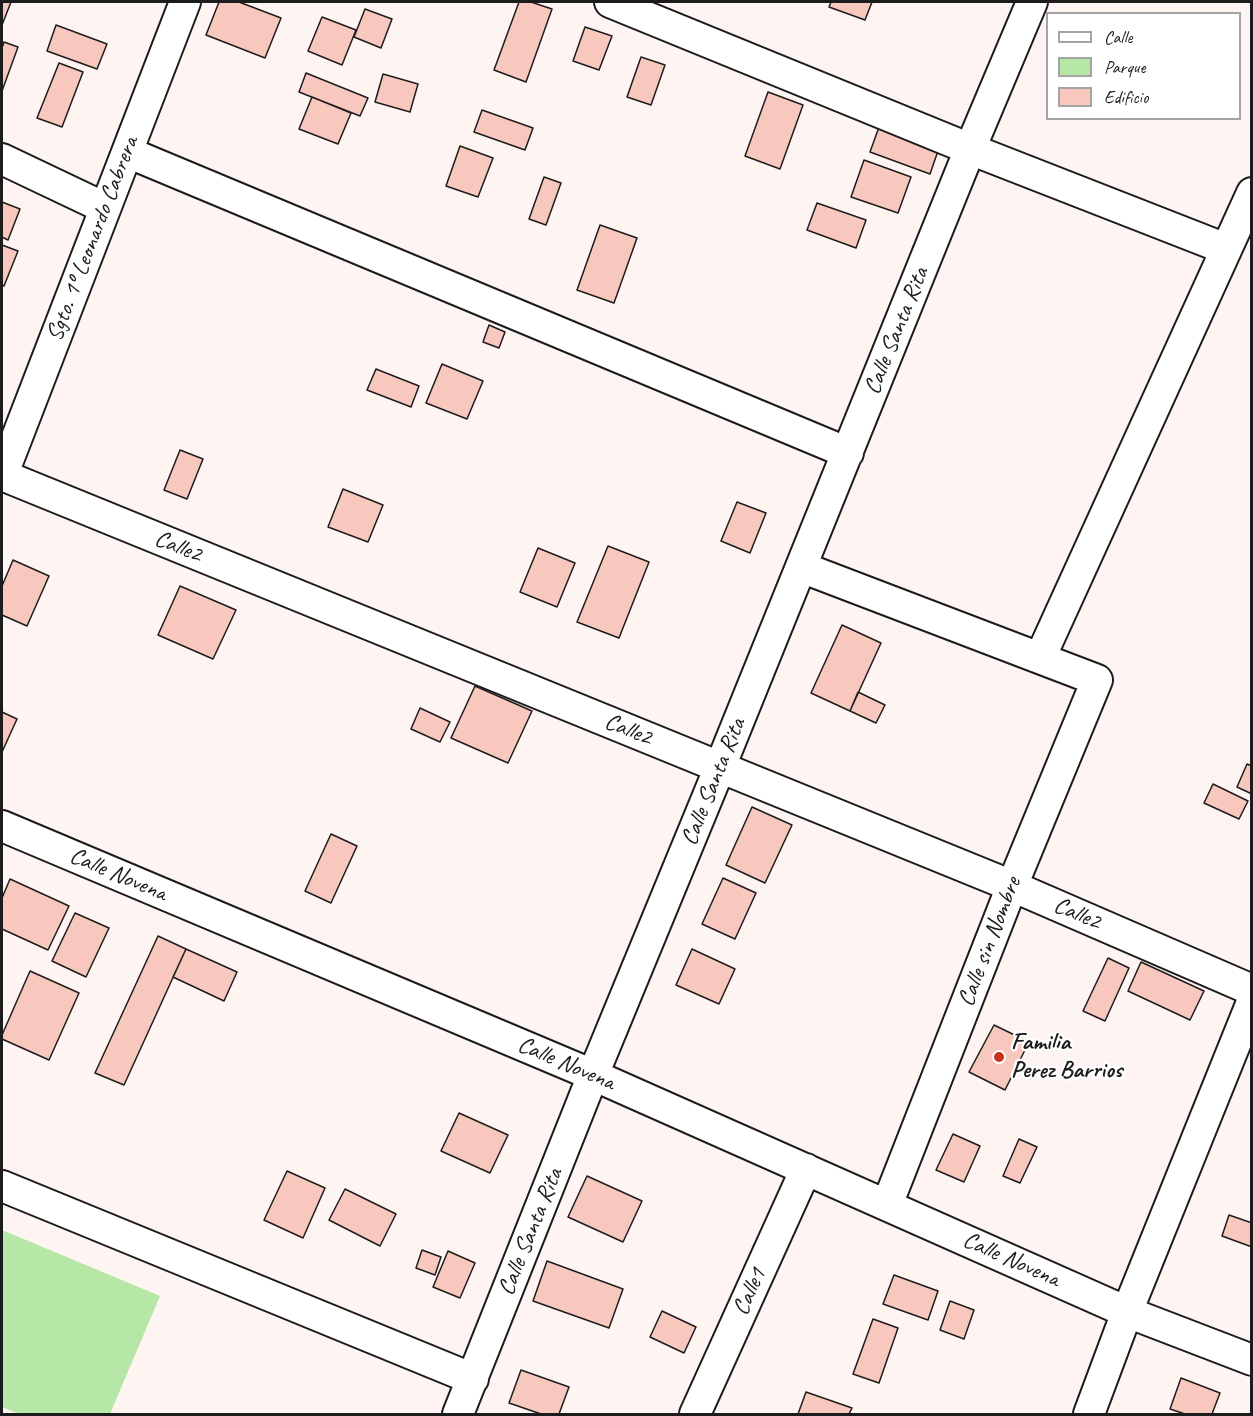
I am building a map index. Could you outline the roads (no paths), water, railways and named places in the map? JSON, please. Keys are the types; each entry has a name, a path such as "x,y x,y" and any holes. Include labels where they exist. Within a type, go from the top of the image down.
{"street":[{"name":"Sgto. 1º Leonardo Cabrera","path":"2,476 185,2"},
{"path":"610,2 970,149 1226,249"},
{"name":"Calle Santa Rita","path":"458,1414 593,1075 1032,2"},
{"path":"127,152 848,453"},
{"path":"2,159 105,208"},
{"path":"801,567 1040,658 1251,193"},
{"name":"Calle2","path":"2,476 1012,886 1251,990"},
{"name":"Calle sin Nombre","path":"887,1205 1012,886 1097,680 1040,658"},
{"name":"Calle Novena","path":"2,826 593,1075 1127,1312 1251,1360"},
{"path":"1089,1414 1127,1312 1251,1002"},
{"name":"Calle1","path":"695,1414 806,1169"},
{"path":"2,1186 473,1379"}],"place":[{"name":"Familia Perez Barrios","path":"999,1057"}]}
